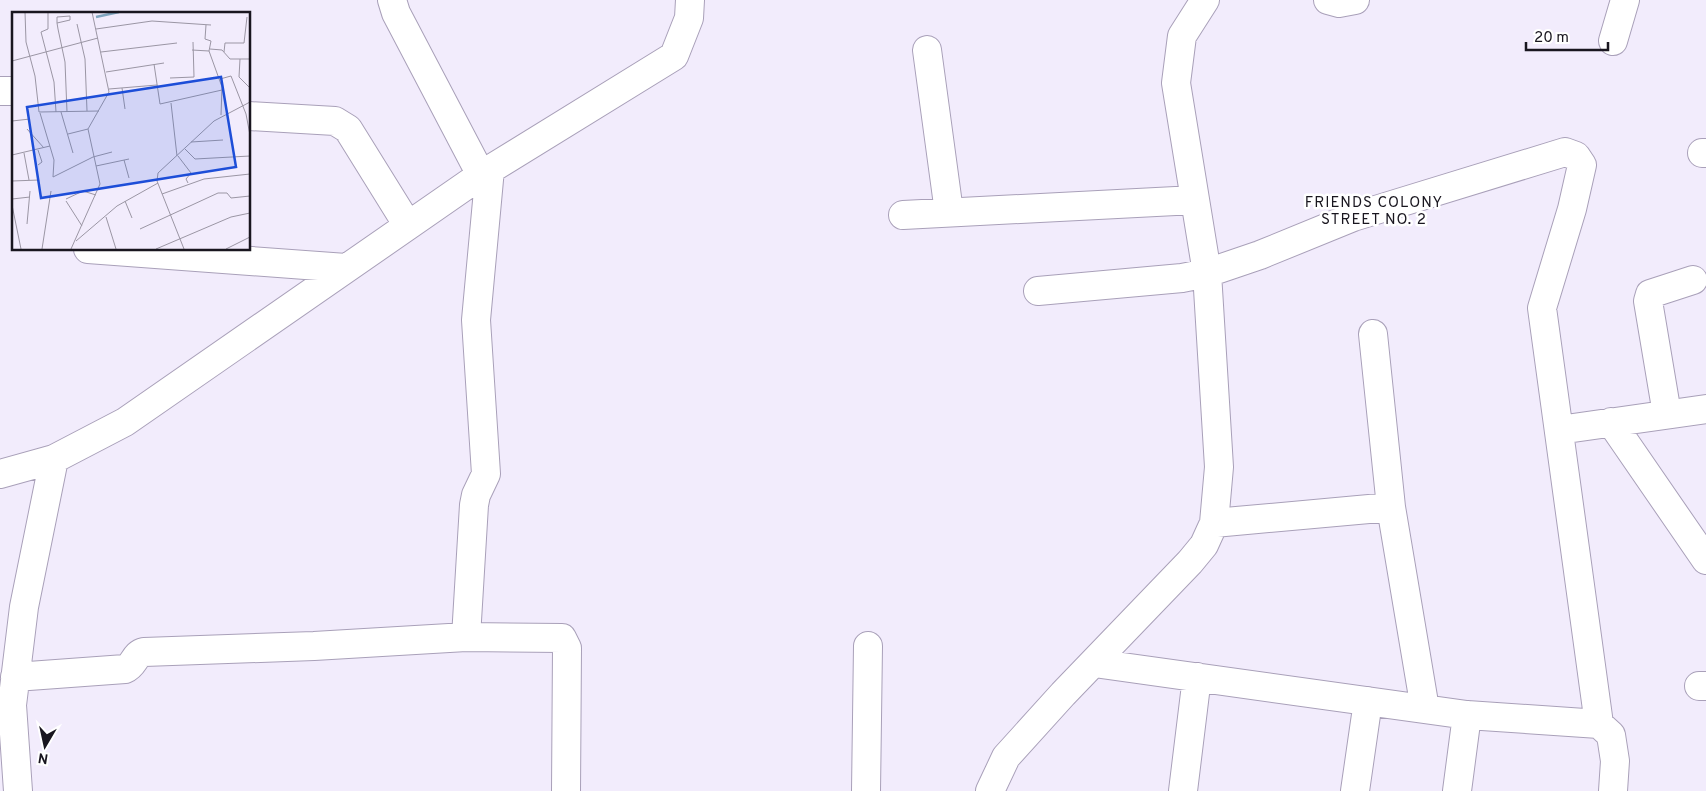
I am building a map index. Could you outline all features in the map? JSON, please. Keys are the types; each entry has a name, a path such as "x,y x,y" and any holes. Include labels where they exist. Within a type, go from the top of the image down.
{"street":[{"path":"392,0 396,13 485,172 476,320 486,474 476,495 474,505 466,637"},
{"path":"0,474 54,459 125,422 407,224 485,172 674,56 689,18 690,0"},
{"path":"990,791 1006,757 1190,562 1204,545 1214,523 1219,467 1206,273 1176,83 1182,36 1205,0"},
{"path":"1328,0 1340,3 1355,0"},
{"path":"1613,42 1626,0"},
{"path":"927,50 949,212"},
{"path":"250,116 342,124 348,129 407,224"},
{"path":"1038,292 1182,278 1206,273 1260,255 1353,217 1432,192 1565,152 1576,156 1582,166 1572,209 1542,308 1599,724"},
{"path":"903,215 1194,200"},
{"path":"102,250 346,268"},
{"path":"1667,414 1648,301 1650,294 1693,280"},
{"path":"1373,334 1391,507 1425,709"},
{"path":"1559,430 1706,409"},
{"path":"1611,422 1706,560"},
{"path":"12,782 12,704 24,606 54,459"},
{"path":"1214,523 1391,507"},
{"path":"15,677 125,669 131,667 137,655 144,652 323,646 466,637 557,637 566,642 566,791"},
{"path":"866,791 868,646"},
{"path":"1094,663 1467,715 1599,724 1612,735 1615,761 1612,791"},
{"path":"1183,791 1197,677"},
{"path":"1355,791 1368,701"},
{"path":"1457,791 1467,715"}],"district":[{"name":"FRIENDS COLONY STREET NO. 2","path":"1374,210"}]}
